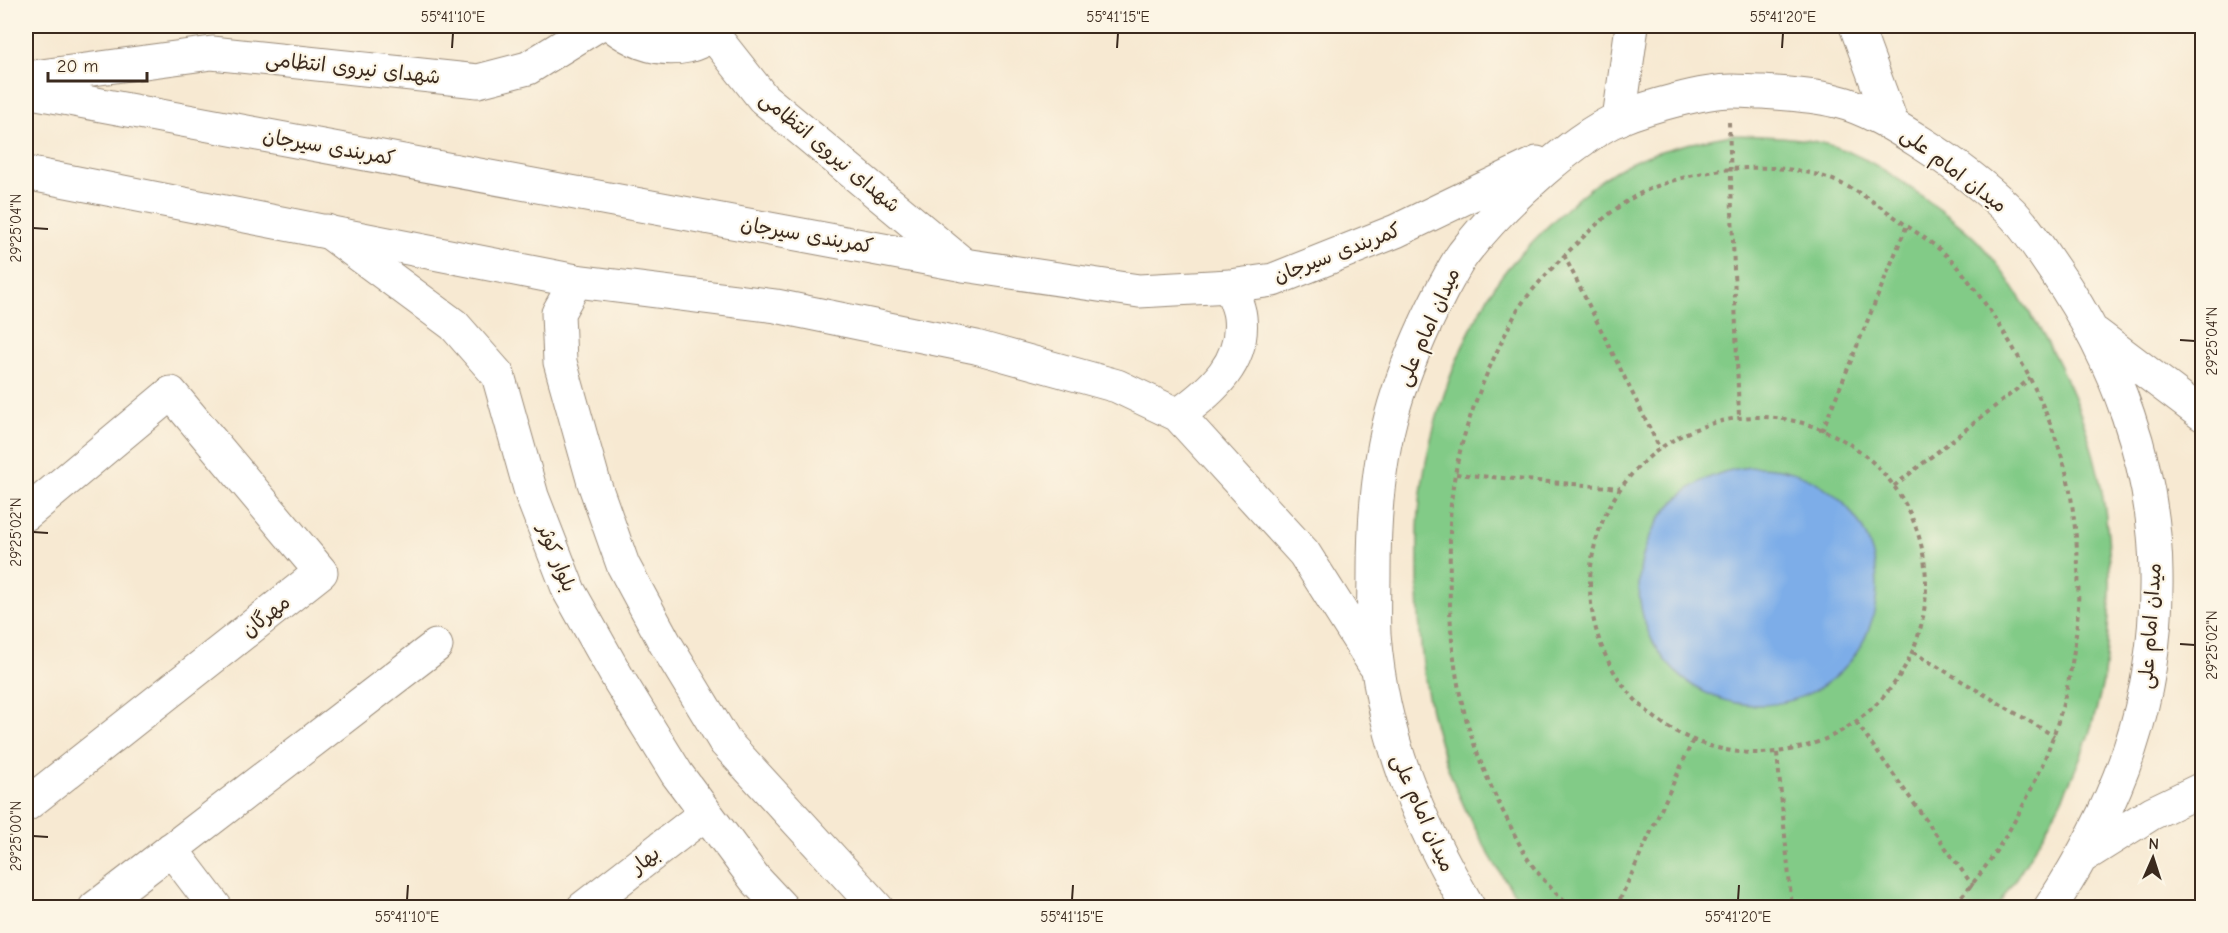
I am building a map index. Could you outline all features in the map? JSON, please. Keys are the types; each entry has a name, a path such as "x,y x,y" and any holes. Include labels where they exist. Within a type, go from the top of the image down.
{"main road":[{"name":"شهدای نیروی انتظامی","path":"26,78 212,53 478,81 528,68 596,26"},
{"path":"613,26 629,38 657,47 687,46 715,31"},
{"path":"1619,119 1632,26"},
{"path":"1856,26 1892,124"},
{"name":"شهدای نیروی انتظامی","path":"715,31 763,98 964,265"},
{"name":"کمربندی سیرجان","path":"26,91 964,265 1139,291 1230,286 1273,280 1396,231 1569,148"},
{"name":"میدان امام علی","path":"1469,908 1428,836 1410,795 1393,743 1378,671 1374,628 1374,511 1388,427 1400,385 1416,343 1460,258 1493,219 1528,184 1569,148 1619,119 1672,102 1728,91 1784,94 1839,101 1892,124 1944,158 2014,215 2070,292 2112,370 2140,450 2148,492 2157,572 2151,652 2146,694 2121,776 2104,816 2083,856 2050,908"},
{"path":"26,173 576,281 776,306 976,347 1117,386 1178,415 1304,553 1378,671"},
{"name":"بلوار کوثر","path":"327,231 454,325 498,375 532,496 569,591 619,680 677,774 754,879 782,908"},
{"path":"576,281 558,313 560,362 594,483 622,564 665,643 725,742 877,908"},
{"path":"1178,415 1198,401 1211,388 1227,371 1237,354 1240,317 1230,286"},
{"path":"2092,331 2202,414"},
{"name":"مهرگان","path":"26,514 171,393 321,572 26,805"},
{"path":"95,908 436,646"},
{"path":"2083,856 2152,813 2202,789"},
{"name":"بهار","path":"583,908 706,813"},
{"path":"171,849 216,908"}],"path":[{"path":"1728,91 1739,418"},
{"path":"1571,908 1537,872 1516,838 1493,793 1469,732 1454,661 1450,625 1450,516 1462,445 1473,409 1504,337 1524,301 1564,255 1614,210 1650,188 1730,168 1776,169 1818,175 1856,191 1907,225 1958,267 2005,333 2031,378 2066,469 2080,574 2076,645 2070,679 2054,736 2039,774 2017,818 1973,886 1950,908"},
{"path":"1822,431 1907,225"},
{"path":"1564,255 1660,449"},
{"path":"1894,486 2031,378"},
{"path":"1739,418 1774,418 1809,425 1822,431 1841,439 1870,460 1894,486 1912,516 1923,549 1927,584 1924,619 1913,652 1896,683 1872,709 1844,730 1812,745 1777,753 1742,753 1707,746 1675,732 1646,712 1622,686 1604,655 1593,622 1589,587 1592,552 1603,519 1620,488 1644,462 1672,441 1704,426 1739,418"},
{"path":"1456,474 1620,488"},
{"path":"1913,652 2054,736"},
{"path":"1856,722 1973,886"},
{"path":"1616,908 1693,740"},
{"path":"1777,753 1792,908"}],"green space":[{"path":"1731,135 1802,139 1840,148 1892,175 1955,221 2002,270 2044,337 2081,416 2094,457 2109,541 2110,586 2107,652 2103,679 2085,746 2060,802 2046,829 1997,907 1526,908 1505,881 1488,852 1448,769 1430,707 1425,676 1419,610 1418,528 1422,483 1428,453 1435,423 1455,364 1481,309 1507,269 1557,217 1590,188 1626,165 1650,155"}],"water":[{"path":"1758,467 1781,469 1803,476 1824,487 1842,502 1857,520 1868,541 1875,563 1877,586 1875,609 1868,631 1857,652 1842,670 1824,685 1803,696 1781,703 1758,705 1735,703 1713,696 1692,685 1674,670 1659,652 1648,631 1641,609 1639,586 1641,563 1648,541 1659,520 1674,502 1692,487 1713,476 1735,469"}]}
